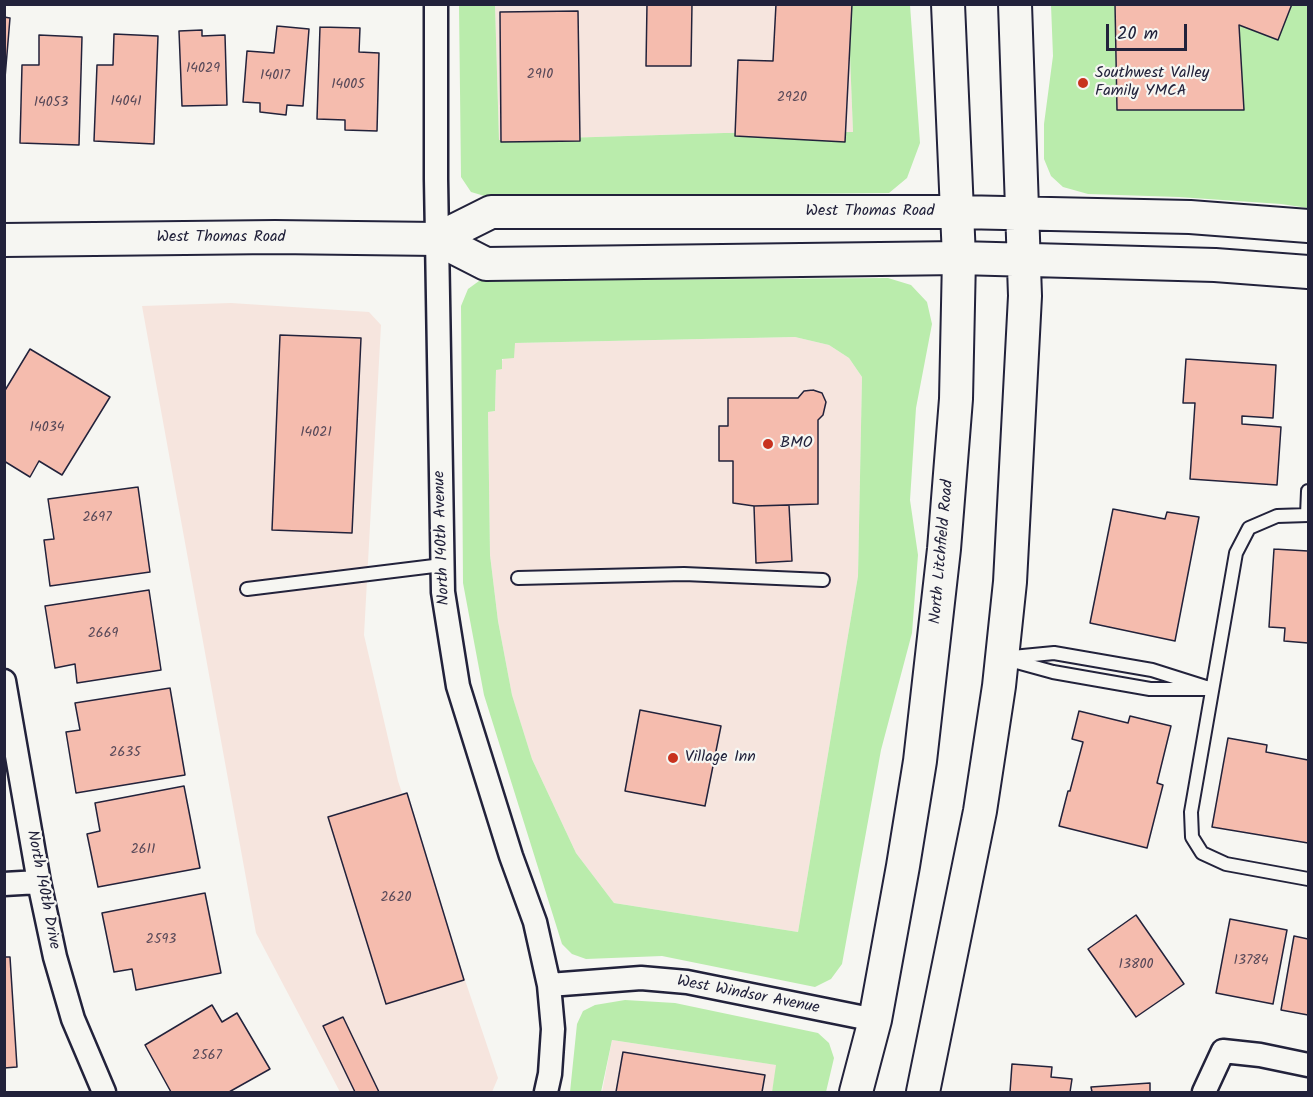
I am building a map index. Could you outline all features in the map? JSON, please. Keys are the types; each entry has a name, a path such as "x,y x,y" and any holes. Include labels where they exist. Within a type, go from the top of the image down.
{"main road":[{"name":"North Litchfield Road","path":"856,1092 875,1020 907,842 932,661 944,549 956,399 959,258 948,4"},
{"path":"923,1092 980,812 1002,658 1010,582 1025,296 1015,4"},
{"name":"West Thomas Road","path":"437,239 491,212 958,212 1190,217 1308,226"},
{"name":"West Thomas Road","path":"4,240 275,237 437,239 486,264 959,258 1215,265 1308,272"}],"street":[{"name":"North 140th Avenue","path":"436,4 442,592 458,686 511,856 535,922 549,985 553,1029 550,1074 546,1092"},
{"name":"North 140th Drive","path":"4,681 39,882 55,957 73,1018 104,1092"},
{"path":"4,884 39,882"},
{"name":"West Windsor Avenue","path":"549,985 641,978 687,982 875,1020"},
{"path":"1204,1092 1223,1051 1260,1055 1308,1065"}],"lane":[{"path":"1308,491 1308,515 1277,516 1249,528 1236,553 1191,812 1192,837 1202,853 1226,864 1308,879"},
{"path":"248,589 442,565"},
{"path":"519,578 684,574 823,580"},
{"path":"1002,658 1054,652 1152,670 1212,689"},
{"path":"1002,658 1053,672 1150,689 1212,689"},
{"path":"1128,685 1131,666"}],"shaded area":[{"path":"495,5 848,5 853,132 724,133 499,140"},
{"path":"231,303 369,312 381,325 364,635 398,781 498,1078 492,1092 340,1092 256,933 142,306"},
{"path":"795,337 829,345 849,358 862,377 858,576 798,932 614,903 576,853 532,759 512,695 498,621 490,555 488,412 495,411 496,370 514,343"},
{"path":"612,1040 777,1065 772,1092 602,1092"}],"green space":[{"path":"459,5 495,5 499,140 724,133 853,132 848,5 910,5 920,143 907,178 889,193 488,197 471,192 461,177"},
{"name":"Southwest Valley Family YMCA","path":"1051,5 1115,5 1117,109 1243,110 1239,25 1277,40 1292,5 1308,5 1308,208 1179,197 1088,194 1063,187 1051,176 1044,159 1044,124 1053,56"},
{"path":"888,278 911,285 927,302 932,324 916,408 910,500 918,555 912,633 881,750 842,964 831,979 815,987 662,956 586,959 572,954 562,944 484,695 463,583 461,306 468,289 479,281","holes":["795,337 829,345 849,358 862,377 858,576 798,932 614,903 576,853 532,759 512,695 498,621 490,555 488,412 495,411 496,370 502,369 502,359 514,358 515,343"]},
{"path":"625,1000 675,1003 818,1033 829,1043 834,1058 826,1092 772,1092 776,1065 612,1040 601,1092 570,1092 577,1024 583,1011 595,1005"}],"building":[{"path":"647,4 692,4 691,66 646,66"},
{"path":"776,4 852,4 845,142 735,136 738,60 773,61"},
{"name":"Southwest Valley Family YMCA","path":"1115,4 1292,4 1278,40 1239,25 1244,110 1117,110"},
{"path":"578,11 580,141 501,142 500,12"},
{"path":"4,17 10,18 4,90"},
{"path":"277,26 309,29 303,106 287,105 286,115 260,112 260,103 243,102 247,51 274,53"},
{"path":"320,27 360,28 359,52 379,53 377,131 345,130 345,120 317,119"},
{"path":"202,30 202,36 225,35 227,105 182,106 179,31"},
{"path":"114,34 158,36 154,144 94,141 97,65 113,65"},
{"path":"39,35 82,37 79,145 20,143 22,65 39,65"},
{"path":"280,335 361,338 352,533 272,530"},
{"path":"30,349 110,397 62,475 39,461 30,477 4,461 4,392"},
{"path":"1186,359 1276,365 1273,418 1242,416 1242,424 1281,427 1277,485 1190,479 1195,403 1183,403"},
{"name":"BMO","path":"813,390 822,393 826,402 823,415 818,420 818,504 754,506 733,503 733,461 719,461 719,426 728,426 728,398 798,398 804,391"},
{"path":"138,487 150,572 50,586 44,540 54,539 48,499"},
{"path":"789,505 792,561 756,563 754,506"},
{"path":"1113,509 1165,519 1167,512 1199,517 1175,641 1090,623"},
{"path":"1274,549 1308,551 1308,643 1284,641 1285,628 1269,627"},
{"path":"149,590 161,670 77,683 75,664 55,668 45,606"},
{"path":"170,688 185,775 76,793 66,732 80,730 75,703"},
{"name":"Village Inn","path":"640,710 721,726 705,806 625,791"},
{"path":"1079,711 1128,723 1130,716 1171,726 1157,783 1163,785 1147,848 1059,826 1083,742 1072,739"},
{"path":"1228,738 1267,745 1266,752 1308,760 1308,843 1212,827"},
{"path":"184,786 200,868 98,887 87,834 100,831 95,803"},
{"path":"407,793 464,980 386,1004 328,817"},
{"path":"205,893 221,973 136,990 132,969 114,972 102,913"},
{"path":"1136,915 1184,984 1136,1017 1088,949"},
{"path":"1230,919 1287,930 1273,1004 1216,993"},
{"path":"1294,936 1308,939 1308,1015 1281,1010"},
{"path":"4,957 10,957 17,1067 4,1068"},
{"path":"212,1005 222,1022 237,1013 270,1069 229,1092 171,1092 145,1045"},
{"path":"343,1017 379,1092 355,1092 323,1026"},
{"path":"623,1052 765,1075 762,1092 616,1092"},
{"path":"1012,1064 1052,1067 1051,1077 1072,1079 1070,1092 1010,1092"},
{"path":"1150,1083 1150,1092 1092,1092 1091,1087"}],"place":[{"name":"Southwest Valley Family YMCA","path":"1083,83"},
{"name":"BMO","path":"768,444"},
{"name":"Village Inn","path":"673,758"}]}
